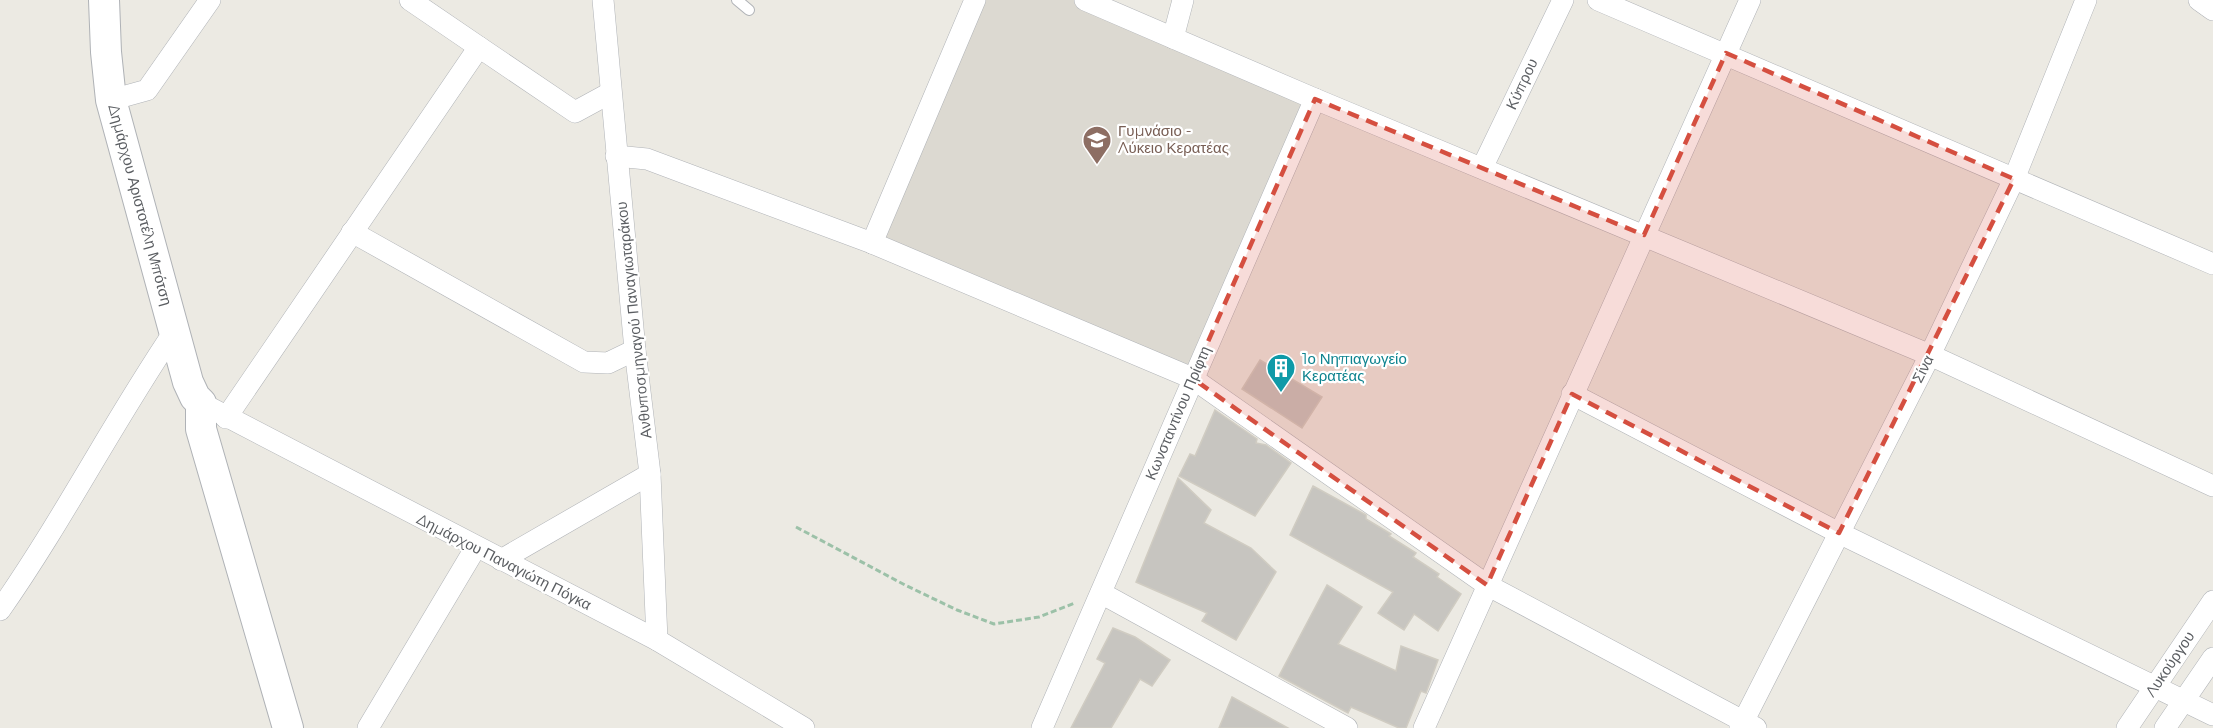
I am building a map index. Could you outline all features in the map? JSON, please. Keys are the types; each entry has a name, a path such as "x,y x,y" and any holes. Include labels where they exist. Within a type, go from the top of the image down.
{"street":[{"name":"Δημάρχου Αριστοτέλη Μπότση","path":"104,0 105,52 111,100 191,390 201,403"},
{"path":"111,100 147,90 210,0"},
{"name":"Ανθυποσμηναγού Παναγιωταράκου","path":"603,0 635,350 650,474 657,640"},
{"path":"872,243 975,0"},
{"path":"1173,38 1183,0"},
{"name":"Κύπρου","path":"1482,168 1563,0"},
{"path":"1598,0 1726,53 2014,179 2211,260"},
{"path":"1424,728 1750,0"},
{"name":"Σίνα","path":"1746,726 1839,533 1930,355 2014,179 2086,0"},
{"path":"2199,0 2213,10"},
{"path":"414,1 575,112 610,93"},
{"path":"1092,1 1315,99 1930,355 2213,486"},
{"path":"226,418 479,47"},
{"name":"Κωνσταντίνου Πρίφτη","path":"1042,728 1315,99"},
{"path":"616,156 647,159 872,243 1192,378 1487,585 1746,726"},
{"path":"352,232 584,362 608,363 635,350"},
{"path":"0,610 33,562 137,386 174,332"},
{"path":"1572,394 1839,533 2213,715"},
{"path":"201,403 201,429 264,654 288,728"},
{"name":"Δημάρχου Παναγιώτη Πόγκα","path":"201,403 657,640 804,728"},
{"path":"501,560 650,474"},
{"path":"368,728 476,547"},
{"path":"1101,593 1347,728"},
{"name":"Λυκούργου","path":"2127,728 2213,601"},
{"path":"2165,728 2213,658"}],"lane":[{"path":"737,0 749,10"}],"path":[{"path":"796,527 905,585 957,610 994,624 1039,617 1101,593"}],"highlighted area":[{"path":"1726,53 2014,179 1839,533 1572,394 1487,585 1192,378 1315,99 1644,235"}],"shaded area":[{"name":"Γυμνάσιο - Λύκειο Κερατέας","path":"978,0 1079,0 1314,95 1196,373 881,235"}],"building":[{"name":"1ο Νηπιαγωγείο Κερατέας","path":"1260,360 1322,397 1302,428 1242,389"},
{"path":"1215,410 1257,439 1256,443 1266,445 1291,463 1255,516 1179,476 1190,454 1195,456"},
{"path":"1178,478 1211,510 1204,523 1251,548 1276,572 1236,640 1202,621 1207,613 1136,582"},
{"path":"1313,486 1366,515 1366,519 1416,553 1413,557 1439,574 1437,577 1461,594 1438,631 1414,614 1404,630 1378,613 1393,592 1290,535"},
{"path":"1327,585 1362,607 1338,644 1396,671 1401,646 1438,660 1426,693 1421,691 1406,728 1399,728 1351,707 1348,713 1279,676"},
{"path":"1113,628 1135,637 1170,660 1152,686 1140,679 1111,728 1071,728 1105,663 1097,659"},
{"path":"1232,697 1288,728 1219,728"}],"place":[{"name":"Γυμνάσιο - Λύκειο Κερατέας","path":"1097,166"},
{"name":"1ο Νηπιαγωγείο Κερατέας","path":"1281,394"}]}
